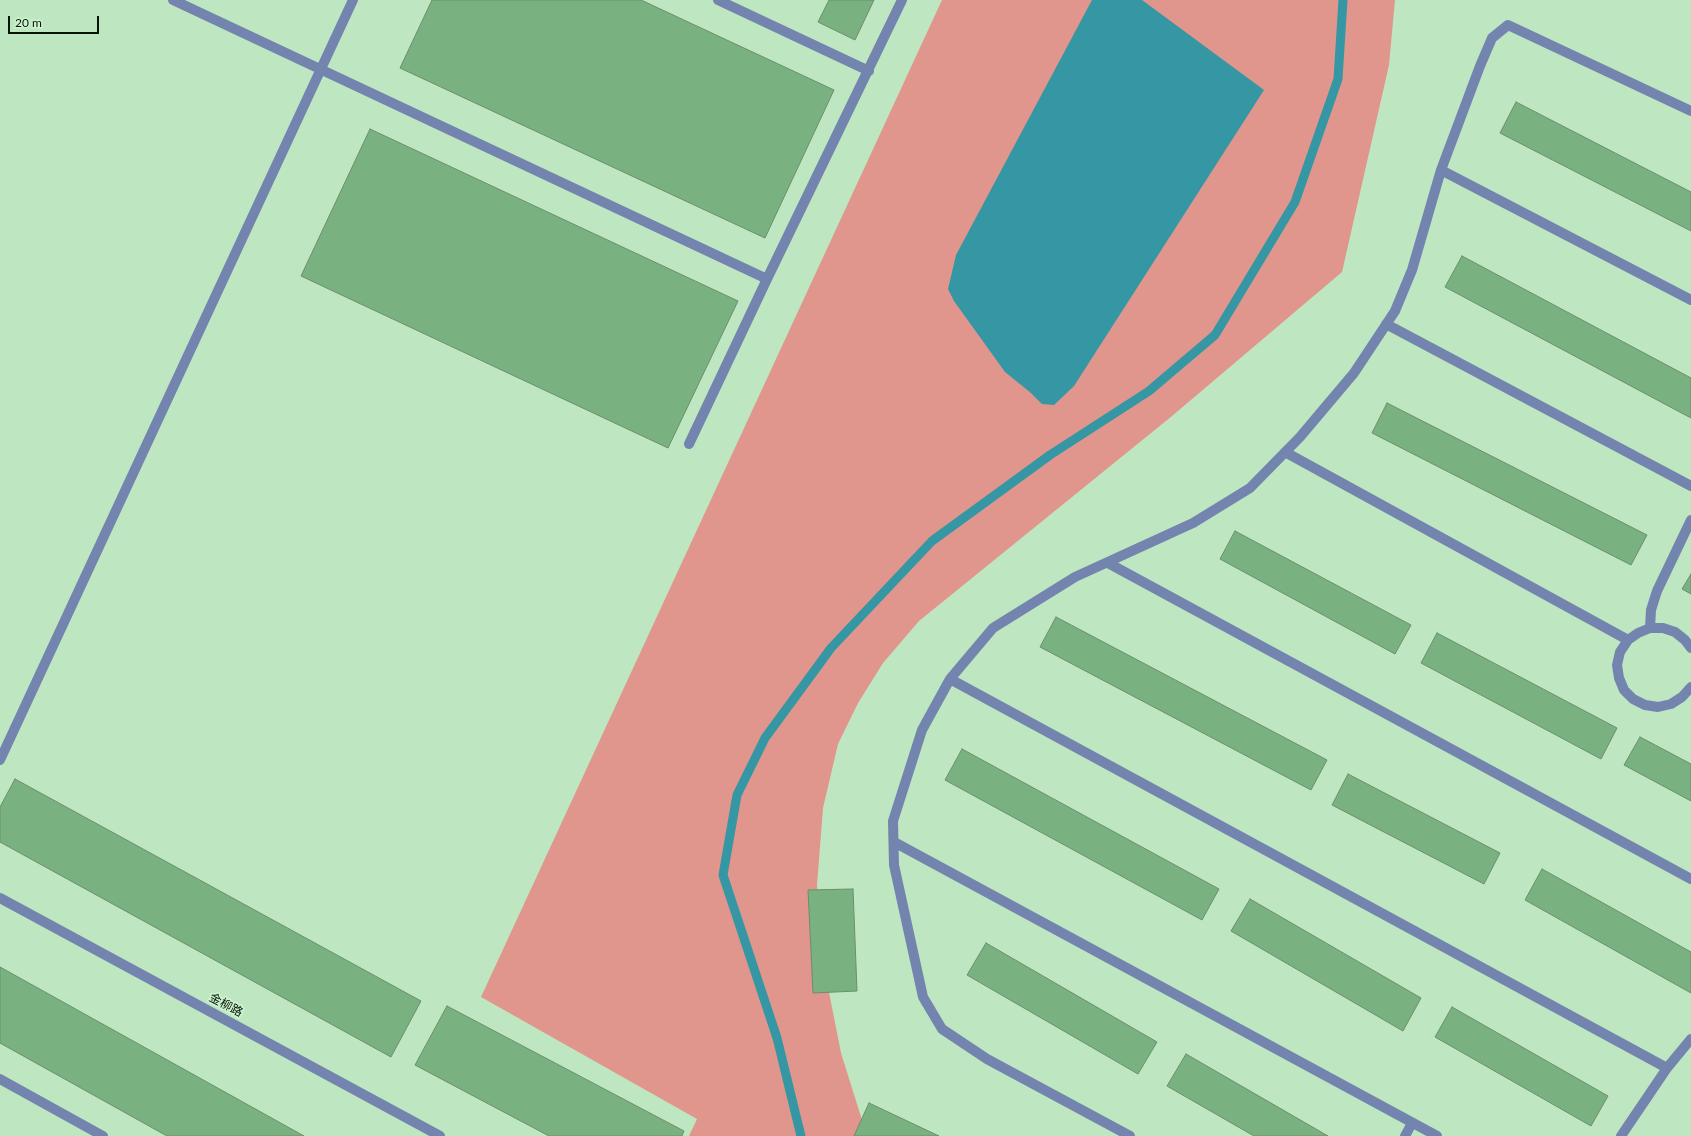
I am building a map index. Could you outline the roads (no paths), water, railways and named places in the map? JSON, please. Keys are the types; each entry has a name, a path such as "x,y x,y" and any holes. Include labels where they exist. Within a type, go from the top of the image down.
{"street":[{"path":"173,0 767,279"},
{"path":"0,760 353,0"},
{"path":"718,0 869,71"},
{"path":"689,444 902,0"},
{"path":"1130,1136 987,1059 942,1029 923,997 894,865 893,821 922,730 950,679 993,628 1075,577 1193,523 1250,488 1285,452 1354,373 1395,311 1412,270 1441,170 1480,66 1492,38 1508,25 1691,111"},
{"path":"1441,170 1691,300"},
{"path":"1386,324 1691,486"},
{"path":"1285,452 1628,640"},
{"path":"1650,628 1651,610 1657,591 1691,520"},
{"path":"1108,563 1691,879"},
{"path":"1691,648 1685,640 1675,632 1662,628 1650,628 1638,633 1628,640 1620,652 1617,665 1618,678 1624,690 1633,699 1645,705 1658,707 1671,704 1682,698 1691,687"},
{"path":"950,679 1667,1068"},
{"path":"894,842 1437,1136"},
{"name":"金柳路","path":"0,898 440,1136"},
{"path":"1621,1136 1667,1068 1691,1039"},
{"path":"0,1079 103,1136"},
{"path":"1405,1136 1412,1122"}],"water":[{"path":"1092,0 1142,0 1264,90 1074,386 1054,405 1042,404 1005,372 954,301 948,289 956,255"}],"waterway":[{"path":"801,1136 777,1038 723,875 737,795 765,738 831,648 932,541 1050,455 1149,391 1215,335 1295,202 1338,79 1343,0"}]}
